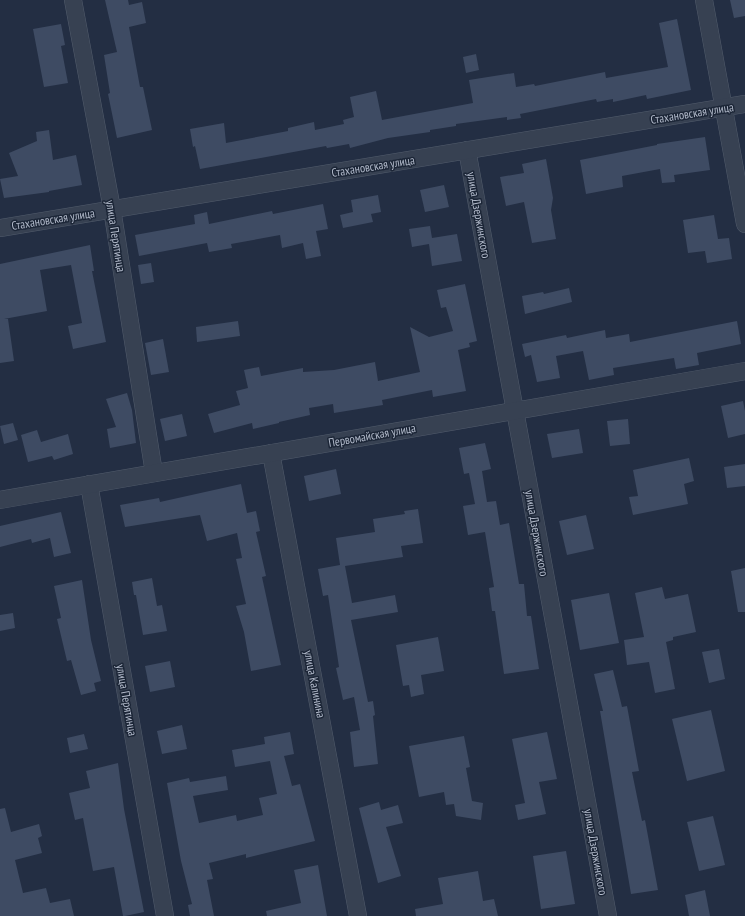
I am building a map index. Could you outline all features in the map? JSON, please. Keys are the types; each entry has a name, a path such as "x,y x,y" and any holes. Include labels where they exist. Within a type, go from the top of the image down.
{"street":[{"name":"улица Перятинца","path":"73,0 112,210 154,473"},
{"path":"704,0 745,224"},
{"name":"Стахановская улица","path":"0,228 745,104"},
{"name":"улица Дзержинского","path":"467,150 608,916"},
{"name":"Первомайская улица","path":"0,500 745,371"},
{"name":"улица Калинина","path":"272,453 358,916"},
{"name":"улица Перятинца","path":"89,484 165,916"}],"building":[{"path":"105,0 128,0 129,5 142,2 146,23 129,27 140,87 143,87 152,130 117,138 108,94 110,93 104,55 117,52"},
{"path":"730,0 745,0 745,16 734,18"},
{"path":"677,19 691,90 647,99 646,95 613,102 613,99 597,102 596,99 520,114 521,118 507,120 507,117 456,124 456,126 430,130 430,132 388,138 350,148 349,144 327,148 326,146 200,169 195,146 193,147 190,129 224,123 226,143 288,131 288,128 314,122 315,130 344,124 343,120 354,117 350,97 376,91 382,120 473,103 469,80 514,73 516,87 534,84 535,86 605,72 606,78 668,67 659,23"},
{"path":"61,24 65,45 61,46 68,83 44,87 33,29"},
{"path":"476,54 479,70 466,73 463,57"},
{"path":"49,130 53,160 76,155 82,185 49,192 4,198 0,179 18,176 9,153 37,141 36,132"},
{"path":"705,137 710,170 674,175 675,182 662,183 660,169 622,176 623,187 586,194 580,160 657,144"},
{"path":"546,159 553,198 551,210 556,239 532,243 524,202 506,206 500,177 524,173 522,164"},
{"path":"444,185 449,207 425,212 420,190"},
{"path":"378,195 381,212 371,214 373,222 343,228 340,215 353,212 351,200"},
{"path":"323,204 328,229 316,231 321,256 306,259 303,243 282,248 280,235 231,244 232,248 209,252 207,243 139,256 135,235 195,224 194,215 207,212 209,224 272,211 273,214"},
{"path":"714,215 718,239 729,238 732,259 707,263 705,251 688,253 683,220"},
{"path":"430,226 432,238 457,234 462,261 432,266 429,244 412,247 409,229"},
{"path":"90,245 94,271 92,271 106,342 73,349 68,326 82,323 71,265 40,270 47,311 4,319 8,319 14,361 0,363 0,264"},
{"path":"151,263 154,282 141,284 138,265"},
{"path":"465,284 477,341 469,343 470,347 458,350 466,391 433,397 432,390 382,400 383,405 334,413 333,404 309,408 310,415 253,429 252,423 214,433 208,414 240,405 236,391 248,388 244,370 259,367 261,376 303,368 303,372 334,370 375,362 378,381 420,372 410,327 429,337 453,331 446,307 441,308 437,290"},
{"path":"569,288 572,302 525,314 522,296 543,292 544,294"},
{"path":"238,321 240,336 197,342 196,327"},
{"path":"737,321 741,344 697,353 699,365 676,369 674,358 613,368 614,375 589,380 583,351 556,356 560,378 537,382 531,355 525,357 522,344 566,335 567,338 605,330 606,338 629,334 630,342"},
{"path":"163,339 169,372 151,375 145,343"},
{"path":"127,393 132,410 136,443 110,448 107,429 116,427 106,399"},
{"path":"743,401 745,411 745,434 728,438 721,406"},
{"path":"182,414 187,436 165,441 160,419"},
{"path":"628,419 630,444 610,446 607,421"},
{"path":"13,423 18,440 4,444 0,426"},
{"path":"579,429 583,453 552,458 547,434"},
{"path":"37,430 41,442 68,434 73,454 54,460 52,456 28,462 21,435"},
{"path":"485,443 491,469 482,471 487,502 496,501 500,525 509,523 519,584 524,584 527,616 531,616 539,669 504,674 495,611 492,611 489,588 494,587 485,532 468,535 463,506 475,504 469,473 464,474 459,448"},
{"path":"689,458 694,481 684,484 688,504 633,515 629,497 638,496 633,470"},
{"path":"745,464 745,486 727,488 724,467"},
{"path":"336,469 341,494 309,501 304,476"},
{"path":"241,484 247,513 256,511 260,531 256,532 266,576 262,577 281,665 251,671 244,632 236,606 246,604 236,559 242,558 237,533 207,541 200,515 125,527 120,505 159,498 160,502"},
{"path":"418,509 423,543 401,546 403,557 345,566 352,603 395,595 398,612 351,620 368,702 373,701 378,764 354,767 350,732 360,730 354,697 343,700 336,668 339,667 328,595 323,596 318,569 340,565 336,538 375,532 373,519 405,514 404,511"},
{"path":"61,512 71,553 54,557 50,538 32,543 31,539 0,547 0,526"},
{"path":"586,515 594,549 567,555 559,521"},
{"path":"745,568 745,612 738,612 731,571"},
{"path":"152,578 157,606 162,605 167,631 143,635 136,595 134,595 132,582"},
{"path":"82,580 91,640 101,681 94,683 96,691 81,695 71,660 67,661 57,619 61,618 54,586"},
{"path":"662,587 665,599 688,594 696,632 673,637 673,640 666,642 675,689 655,693 649,662 627,665 624,640 644,637 635,593"},
{"path":"609,593 619,643 580,650 571,600"},
{"path":"13,613 15,628 0,631 0,615"},
{"path":"438,637 444,671 421,675 424,694 411,697 409,685 403,686 396,645"},
{"path":"719,649 725,679 709,683 702,652"},
{"path":"170,661 175,687 150,692 145,666"},
{"path":"613,670 622,707 627,706 639,771 632,772 642,821 645,820 658,890 631,894 600,711 603,711 594,674"},
{"path":"711,710 725,771 687,781 672,719"},
{"path":"182,725 187,749 162,754 157,731"},
{"path":"290,732 294,754 284,756 292,786 300,784 315,841 246,858 246,854 209,863 213,879 207,880 214,916 190,916 188,905 192,904 181,861 167,783 189,778 190,782 226,776 228,790 193,796 199,823 236,815 237,821 263,815 259,798 277,794 270,761 235,767 232,750 265,744 264,737"},
{"path":"547,732 557,779 539,782 546,814 518,820 515,805 525,803 512,739"},
{"path":"84,734 88,749 70,753 67,738"},
{"path":"464,736 470,767 466,768 472,801 483,803 481,820 456,816 454,804 446,805 444,792 419,797 409,746"},
{"path":"118,763 124,809 144,912 125,916 123,916 114,867 93,871 83,818 75,820 69,793 90,788 86,771"},
{"path":"379,802 381,810 398,805 403,823 386,827 401,876 378,883 359,808"},
{"path":"5,808 11,832 39,824 42,836 38,838 42,853 15,860 23,893 46,888 50,903 70,899 74,916 0,916 0,809"},
{"path":"713,816 725,865 699,871 687,822"},
{"path":"566,851 575,904 541,909 533,856"},
{"path":"318,865 327,916 267,916 266,911 301,903 294,870"},
{"path":"478,871 483,901 494,899 498,916 416,916 415,909 443,904 438,878"},
{"path":"705,890 710,916 689,916 685,895"}]}
